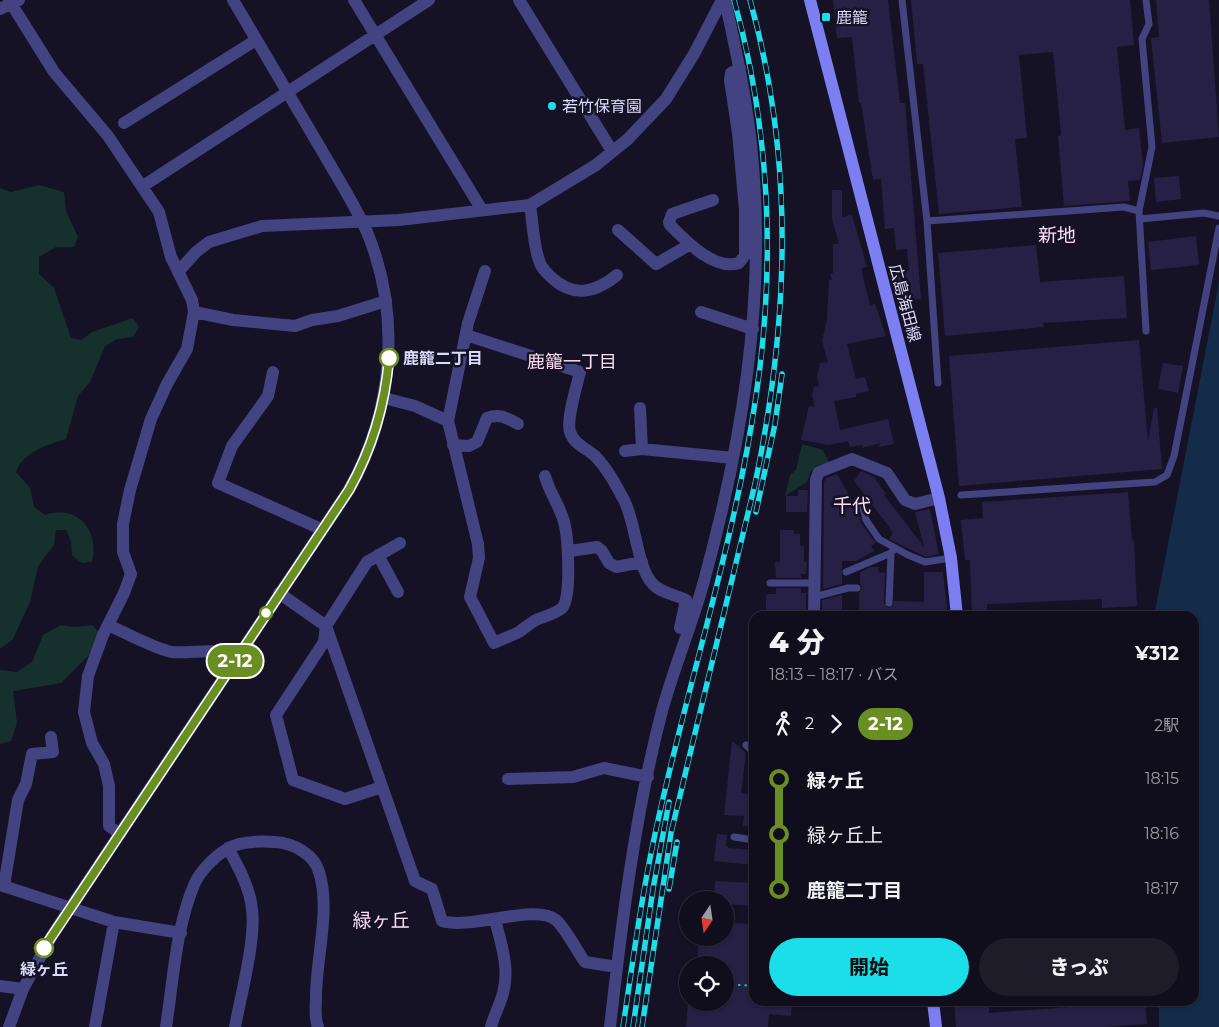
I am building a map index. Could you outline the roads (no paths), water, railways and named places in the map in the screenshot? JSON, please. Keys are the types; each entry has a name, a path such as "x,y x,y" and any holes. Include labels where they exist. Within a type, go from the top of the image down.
{"main road":[{"name":"広島海田線","path":"810,0 939,498 951,558 956,611"},
{"path":"934,1006 936,1027"}],"street":[{"path":"9,1027 23,989 50,937 237,658 321,528 340,503 360,469 375,433 384,398 389,348 386,301 377,262 362,222 232,0"},
{"path":"354,0 482,210"},
{"path":"143,186 429,0"},
{"path":"519,0 612,152"},
{"path":"178,272 196,252 209,242 262,226 444,216 530,205 596,165 628,139 666,99 724,0"},
{"path":"610,1027 632,857 648,777 662,710 704,582 733,458 745,395 753,329 757,250 756,208 749,126 740,68 724,0"},
{"path":"10,3 54,72 108,136 159,212 171,257 192,300 194,312 187,349 167,384 152,420 130,490 123,524 123,552 130,574 124,593 108,625 88,676 84,712 92,743 104,764 109,786 108,826 120,834"},
{"path":"124,123 256,40"},
{"path":"712,200 672,214 670,225 689,245 704,255 728,264 739,263 745,255 742,169 730,80 732,73 740,68"},
{"path":"530,205 539,261 543,270 563,288 576,292 604,285 617,275"},
{"path":"618,230 656,264 689,245"},
{"path":"485,271 466,335 448,421 478,544 479,558 470,597 494,643 563,607 568,599 566,577 570,551 564,520 548,490 545,476"},
{"path":"194,312 233,320 295,326 338,316 386,301"},
{"path":"701,312 753,329"},
{"path":"466,335 580,372 569,430 575,440 608,471 626,502 638,540 642,562 651,583 660,591 686,600 685,612 676,640 684,642"},
{"path":"273,372 268,396 232,446 218,483 321,528"},
{"path":"384,398 415,406 448,421"},
{"path":"640,408 642,449"},
{"path":"453,446 469,446 477,442 486,418 495,415 503,416 518,424"},
{"path":"625,451 642,449 733,458"},
{"path":"814,611 816,479 819,472 852,459 887,473 905,500 915,504 939,498"},
{"path":"382,787 345,798 293,780 276,715 324,642 326,626 367,562 400,543"},
{"path":"570,551 597,548 602,551 609,563 616,566 642,562"},
{"path":"378,555 398,592"},
{"path":"279,593 326,626 415,881 432,889 442,921 455,925 531,914 547,916 556,921 585,962 617,967"},
{"path":"108,625 171,652 215,651 226,652 237,658"},
{"path":"51,737 53,752 32,754 26,784 18,800 2,886 114,922 181,934"},
{"path":"508,779 573,777 604,768 648,777"},
{"path":"166,1027 181,934 194,884 207,865 228,848 257,841 286,842 306,852 319,870 324,894 316,977 315,1020 318,1027"},
{"path":"228,848 240,871 252,908 252,930 235,1027"},
{"path":"491,1027 503,994 506,975 495,920"},
{"path":"95,1027 114,922"},
{"path":"0,986 23,989"}],"lane":[{"path":"902,0 927,221 938,383"},
{"path":"1146,0 1149,24 1142,39 1152,146 1140,215 1146,331"},
{"path":"927,221 1124,207 1140,215 1204,213 1219,216"},
{"path":"961,494 1155,482 1167,475 1174,456 1219,228"},
{"path":"862,504 866,520 879,539 893,550 925,562 951,558"},
{"path":"846,572 893,550"},
{"path":"889,603 893,550"},
{"path":"770,583 814,583"},
{"path":"814,597 848,588 857,588"},
{"path":"734,837 749,839"}],"water":[{"path":"1219,282 1219,1027 1159,1027 1159,1006 1199,1006 1199,611 1155,611"}],"railway":[{"path":"623,1027 638,926 652,850 669,771 724,558 736,504 756,396 762,346 766,296 766,196 755,97 746,48 734,0"},
{"path":"642,1027 671,833 755,484 775,363 782,242 780,181 775,121 765,60 750,0"},
{"path":"756,512 775,424 782,374"},
{"path":"633,1027 653,889 669,802"},
{"path":"669,889 677,842"}],"place":[{"name":"鹿籠","path":"826,17"},
{"name":"若竹保育園","path":"552,106"},
{"name":"鹿籠二丁目","path":"389,358"},
{"name":"緑ヶ丘","path":"44,948"}],"district":[{"name":"新地","path":"1057,235"},
{"name":"鹿籠一丁目","path":"572,362"},
{"name":"千代","path":"852,505"},
{"name":"緑ヶ丘","path":"381,920"}]}
